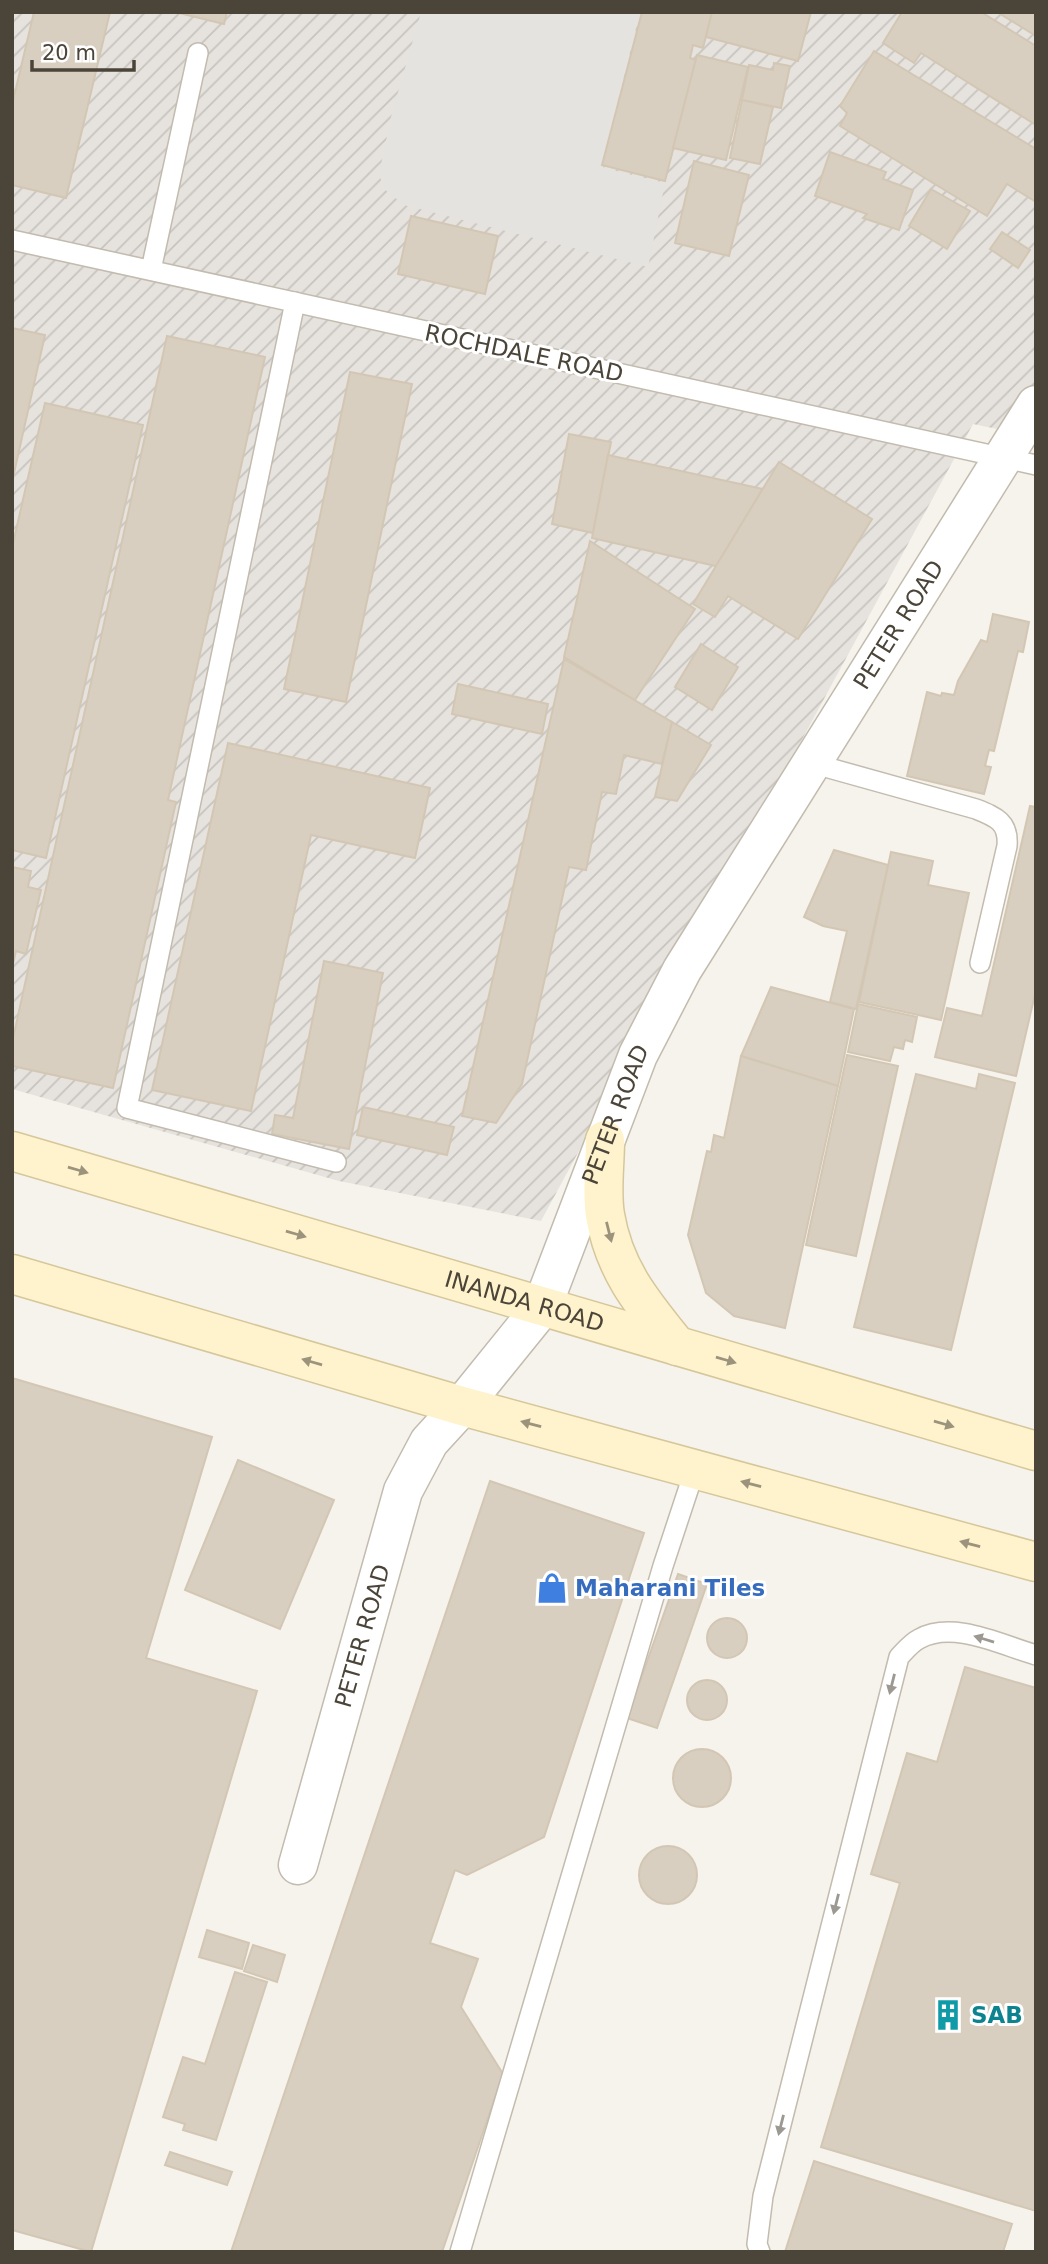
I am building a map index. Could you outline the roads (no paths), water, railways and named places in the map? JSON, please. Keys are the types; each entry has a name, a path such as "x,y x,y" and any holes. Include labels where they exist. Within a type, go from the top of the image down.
{"main road":[{"path":"605,1140 605,1214 616,1258 637,1297 677,1346"},
{"name":"INANDA ROAD","path":"12,1151 1036,1451"},
{"path":"12,1274 462,1406 1036,1562"}],"street":[{"name":"PETER ROAD","path":"298,1865 404,1491 429,1442 462,1406 542,1307 638,1055 682,970 811,763 1019,461 1036,405"}],"lane":[{"path":"151,270 198,53"},
{"name":"ROCHDALE ROAD","path":"12,240 1019,461"},
{"path":"295,302 127,1108 336,1162"},
{"path":"811,763 976,809 992,815 1003,824 1008,834 1007,846 980,963"},
{"path":"460,2252 663,1566 695,1469"},
{"path":"760,2252 757,2244 762,2196 899,1657 916,1640 931,1633 956,1630 1036,1655"}],"place":[{"name":"Maharani Tiles","path":"552,1588"},
{"name":"SAB","path":"948,2015"}]}
